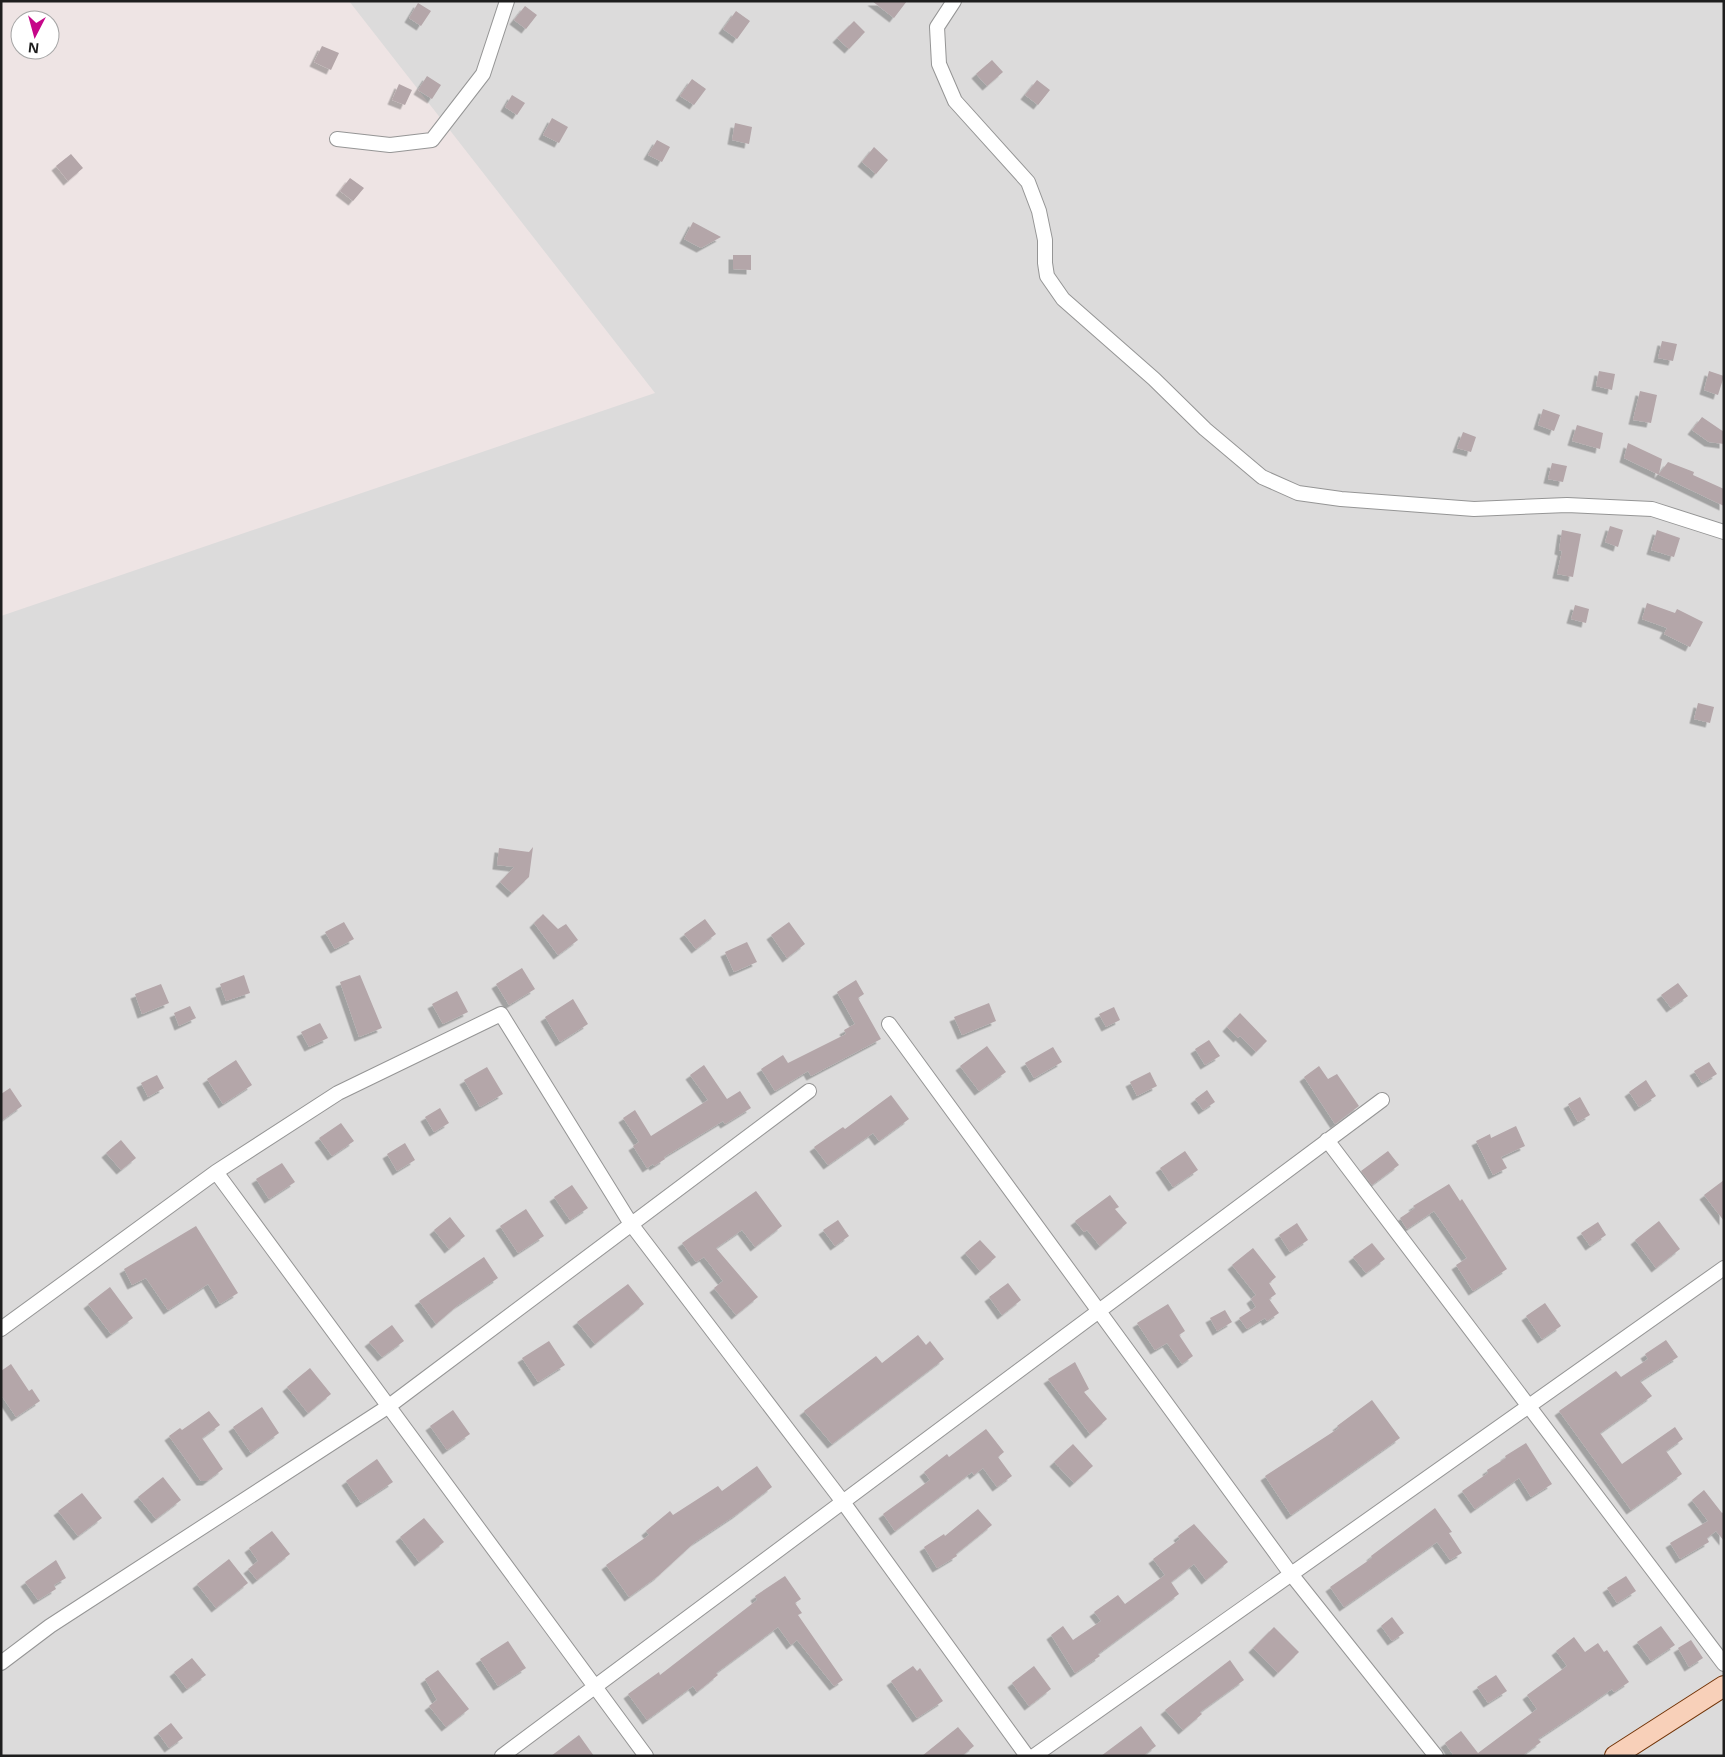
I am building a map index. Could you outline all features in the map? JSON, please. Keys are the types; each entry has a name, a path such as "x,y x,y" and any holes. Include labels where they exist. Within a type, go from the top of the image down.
{"main road":[{"path":"1615,1756 1724,1686"}],"street":[{"path":"337,139 390,145 432,140 483,74 507,1"},
{"path":"954,1 937,27 940,64 955,101 1028,182 1040,211 1045,240 1044,263 1047,276 1063,299 1154,379 1204,429 1262,477 1298,493 1340,499 1474,509 1567,505 1652,509 1724,532"},
{"path":"1,1328 216,1172 338,1093 501,1014 631,1224 843,1502 1027,1756"},
{"path":"889,1024 1291,1574 1436,1756"},
{"path":"1,1663 50,1626 389,1406 809,1091"},
{"path":"502,1756 1382,1100"},
{"path":"1327,1140 1724,1664"},
{"path":"216,1172 646,1756"},
{"path":"1034,1756 1724,1268"}],"shaded area":[{"path":"349,1 1724,1 1724,1756 1,1756 1,616 655,393"}],"building":[{"path":"872,1 907,1 894,18"},
{"path":"418,3 431,11 421,26 409,18"},
{"path":"525,6 537,15 526,29 514,20"},
{"path":"736,11 750,21 737,39 723,29"},
{"path":"854,21 865,32 849,49 837,38"},
{"path":"322,46 339,53 331,70 314,62"},
{"path":"992,60 1003,72 987,86 976,74"},
{"path":"427,76 441,85 432,99 418,90"},
{"path":"692,79 706,89 694,105 680,96"},
{"path":"1037,80 1050,90 1038,105 1025,95"},
{"path":"399,84 412,90 405,105 392,100"},
{"path":"512,95 525,103 517,115 505,107"},
{"path":"552,118 568,127 559,143 543,135"},
{"path":"735,123 752,127 749,144 732,140"},
{"path":"657,140 670,147 662,162 648,155"},
{"path":"874,147 888,160 876,174 862,162"},
{"path":"71,154 83,168 68,181 56,166"},
{"path":"350,178 364,188 353,201 340,191"},
{"path":"693,222 721,237 701,248 684,239"},
{"path":"733,255 751,255 751,270 733,269"},
{"path":"1662,341 1677,344 1673,361 1658,358"},
{"path":"1599,371 1615,374 1612,390 1596,386"},
{"path":"1709,371 1724,376 1718,395 1704,390"},
{"path":"1640,391 1657,395 1651,423 1633,420"},
{"path":"1543,409 1560,415 1554,431 1538,425"},
{"path":"1702,417 1724,432 1724,444 1709,442 1692,430"},
{"path":"1577,425 1603,433 1600,449 1572,441"},
{"path":"1463,432 1476,437 1471,452 1457,448"},
{"path":"1628,443 1662,459 1659,474 1668,462 1694,472 1693,475 1724,489 1724,506 1624,458"},
{"path":"1552,463 1567,466 1563,482 1548,479"},
{"path":"1610,526 1623,530 1618,547 1605,542"},
{"path":"1562,530 1581,534 1573,577 1557,574 1562,551 1559,550"},
{"path":"1657,530 1680,538 1674,557 1651,550"},
{"path":"1647,603 1675,613 1677,609 1703,622 1690,647 1664,634 1667,628 1642,619"},
{"path":"1575,605 1589,609 1586,623 1571,619"},
{"path":"1698,703 1714,707 1710,723 1694,719"},
{"path":"533,847 529,877 512,893 500,882 514,867 497,865 499,848 529,852"},
{"path":"543,914 558,929 566,924 578,940 558,955 534,923"},
{"path":"705,919 716,934 696,949 684,934"},
{"path":"344,922 354,939 335,949 325,932"},
{"path":"789,922 805,944 787,958 771,935"},
{"path":"747,942 757,962 734,972 725,952"},
{"path":"522,968 535,989 509,1005 496,984"},
{"path":"244,975 250,993 226,1001 220,984"},
{"path":"360,975 382,1028 359,1037 340,982"},
{"path":"856,980 864,994 858,998 881,1039 811,1076 808,1071 775,1091 761,1069 783,1055 788,1063 846,1034 844,1030 855,1024 837,992"},
{"path":"1678,983 1688,996 1671,1008 1661,995"},
{"path":"161,984 169,1003 142,1014 135,994"},
{"path":"457,991 468,1012 443,1024 432,1004"},
{"path":"573,999 588,1024 560,1042 545,1017"},
{"path":"989,1003 996,1021 962,1035 954,1017"},
{"path":"190,1006 196,1018 179,1026 174,1013"},
{"path":"1114,1007 1120,1020 1106,1027 1099,1014"},
{"path":"1240,1013 1267,1041 1256,1052 1240,1036 1238,1038 1227,1027"},
{"path":"320,1023 328,1038 309,1047 301,1032"},
{"path":"1209,1040 1220,1056 1205,1065 1195,1049"},
{"path":"987,1046 1006,1072 979,1091 960,1066"},
{"path":"1053,1047 1062,1062 1034,1078 1025,1063"},
{"path":"236,1060 252,1085 223,1104 207,1079"},
{"path":"1709,1062 1717,1074 1702,1083 1694,1071"},
{"path":"704,1065 727,1099 740,1091 751,1108 725,1124 723,1121 664,1157 665,1159 654,1166 653,1164 647,1168 633,1146 639,1142 623,1118 635,1110 651,1136 708,1100 690,1075"},
{"path":"1319,1066 1328,1079 1337,1074 1359,1106 1335,1124 1304,1077"},
{"path":"487,1067 503,1094 480,1107 464,1080"},
{"path":"1150,1072 1157,1086 1137,1096 1130,1082"},
{"path":"157,1075 164,1088 148,1097 141,1083"},
{"path":"1646,1080 1656,1096 1639,1107 1629,1092"},
{"path":"10,1088 22,1106 1,1121 1,1094"},
{"path":"1207,1090 1215,1102 1203,1110 1195,1099"},
{"path":"891,1095 909,1119 879,1141 873,1133 828,1165 814,1147 843,1127 845,1129"},
{"path":"1580,1097 1590,1115 1578,1122 1568,1104"},
{"path":"440,1108 449,1123 434,1132 425,1117"},
{"path":"341,1123 354,1141 332,1156 319,1138"},
{"path":"1516,1126 1525,1146 1501,1157 1507,1168 1493,1175 1476,1141 1490,1134 1491,1138"},
{"path":"121,1140 136,1158 121,1170 106,1153"},
{"path":"405,1143 415,1160 397,1171 387,1154"},
{"path":"1185,1151 1198,1170 1173,1187 1160,1168"},
{"path":"1388,1151 1399,1165 1372,1185 1361,1171"},
{"path":"282,1163 295,1182 269,1199 256,1179"},
{"path":"1724,1180 1724,1221 1704,1195"},
{"path":"1449,1184 1460,1201 1462,1199 1507,1269 1473,1291 1456,1265 1467,1258 1434,1211 1407,1229 1400,1218 1415,1208 1413,1206"},
{"path":"572,1185 588,1208 570,1220 554,1197"},
{"path":"756,1191 782,1226 755,1247 742,1230 716,1248 758,1297 736,1315 714,1288 723,1281 704,1257 696,1262 682,1243"},
{"path":"1110,1195 1119,1207 1115,1209 1127,1223 1100,1246 1087,1230 1084,1232 1075,1221"},
{"path":"526,1209 544,1236 518,1253 500,1226"},
{"path":"450,1217 465,1236 449,1249 434,1230"},
{"path":"838,1220 849,1236 835,1246 823,1230"},
{"path":"1659,1221 1680,1249 1656,1268 1635,1240"},
{"path":"1598,1222 1606,1235 1590,1246 1581,1233"},
{"path":"1297,1223 1308,1240 1290,1252 1279,1235"},
{"path":"196,1226 238,1293 220,1304 208,1284 168,1310 146,1278 132,1285 124,1269"},
{"path":"980,1240 996,1257 980,1271 965,1253"},
{"path":"1372,1243 1385,1259 1366,1273 1353,1257"},
{"path":"1253,1248 1276,1277 1269,1283 1276,1294 1269,1299 1279,1313 1267,1321 1265,1318 1247,1329 1239,1318 1256,1307 1251,1299 1256,1295 1232,1265"},
{"path":"484,1257 498,1278 458,1305 436,1324 419,1301"},
{"path":"1008,1283 1021,1300 1002,1315 989,1297"},
{"path":"628,1284 644,1304 595,1344 577,1322"},
{"path":"110,1287 133,1318 111,1334 88,1304"},
{"path":"1545,1303 1561,1326 1542,1339 1526,1316"},
{"path":"1168,1304 1185,1331 1179,1335 1193,1356 1182,1364 1167,1343 1155,1350 1137,1323"},
{"path":"1225,1310 1232,1322 1217,1331 1210,1318"},
{"path":"392,1325 404,1341 382,1357 369,1342"},
{"path":"918,1335 926,1345 930,1341 944,1359 832,1444 804,1411 876,1356 882,1363"},
{"path":"1666,1340 1678,1357 1640,1381 1652,1396 1600,1433 1622,1464 1675,1427 1683,1439 1666,1451 1682,1474 1631,1510 1559,1411 1616,1371 1621,1377 1648,1359 1645,1354"},
{"path":"549,1341 565,1365 538,1382 522,1358"},
{"path":"1075,1362 1089,1389 1084,1392 1107,1419 1090,1434 1048,1379"},
{"path":"11,1364 29,1391 32,1389 40,1401 16,1417 1,1395 1,1371"},
{"path":"310,1368 331,1394 308,1413 287,1387"},
{"path":"1372,1400 1400,1438 1291,1515 1265,1476 1339,1428 1337,1426"},
{"path":"262,1407 279,1433 251,1453 233,1427"},
{"path":"453,1410 470,1434 447,1450 430,1426"},
{"path":"209,1411 220,1425 202,1438 223,1469 207,1481 201,1481 169,1436 180,1428 182,1430"},
{"path":"986,1429 1004,1452 998,1457 1012,1476 997,1487 983,1468 974,1475 972,1472 895,1531 883,1514 930,1480 924,1472 947,1454 949,1457"},
{"path":"1526,1443 1552,1484 1531,1497 1519,1478 1475,1509 1462,1491 1488,1473 1487,1470 1506,1458 1505,1456"},
{"path":"1073,1444 1093,1466 1074,1483 1054,1462"},
{"path":"377,1459 393,1482 361,1503 346,1481"},
{"path":"757,1466 772,1487 737,1514 695,1542 658,1576 629,1597 606,1565 649,1535 646,1531 670,1511 673,1515 718,1486 722,1491"},
{"path":"163,1477 181,1500 156,1519 138,1497"},
{"path":"1704,1490 1722,1513 1724,1512 1724,1541 1716,1531 1707,1538 1709,1542 1680,1559 1670,1543 1708,1521 1692,1500"},
{"path":"82,1493 102,1518 78,1536 58,1511"},
{"path":"1435,1508 1452,1532 1449,1533 1462,1553 1450,1560 1437,1542 1344,1607 1330,1587 1372,1558 1371,1556"},
{"path":"978,1509 992,1525 956,1554 957,1556 937,1568 924,1547 944,1534 945,1536"},
{"path":"424,1518 444,1542 419,1562 400,1537"},
{"path":"1194,1524 1228,1562 1206,1580 1194,1564 1171,1582 1179,1594 1098,1654 1100,1656 1075,1673 1051,1635 1063,1626 1073,1640 1101,1621 1094,1612 1118,1595 1125,1604 1165,1575 1153,1559 1180,1539 1178,1536"},
{"path":"272,1531 290,1554 257,1580 248,1569 258,1561 249,1548"},
{"path":"229,1559 248,1583 216,1608 197,1584"},
{"path":"56,1560 66,1578 54,1585 56,1589 38,1600 25,1582"},
{"path":"785,1576 801,1599 795,1603 802,1613 798,1615 843,1680 834,1686 797,1640 791,1645 778,1627 716,1673 718,1675 697,1692 693,1686 647,1720 628,1694 659,1672 660,1675 757,1600 755,1596"},
{"path":"1626,1576 1636,1591 1617,1603 1607,1588"},
{"path":"1392,1617 1404,1633 1392,1641 1381,1626"},
{"path":"1661,1626 1675,1645 1651,1661 1637,1642"},
{"path":"1274,1627 1299,1652 1278,1673 1253,1648"},
{"path":"1574,1637 1585,1652 1598,1643 1604,1652 1607,1650 1629,1682 1614,1692 1612,1689 1538,1739 1541,1742 1522,1756 1454,1756 1445,1743 1461,1731 1478,1753 1537,1709 1527,1695 1567,1666 1556,1651"},
{"path":"1691,1640 1703,1658 1689,1667 1678,1648"},
{"path":"508,1641 526,1668 498,1686 480,1659"},
{"path":"192,1658 206,1675 187,1689 174,1672"},
{"path":"1230,1660 1244,1680 1200,1712 1202,1714 1183,1730 1165,1710"},
{"path":"913,1666 917,1671 920,1668 943,1701 917,1718 891,1681"},
{"path":"1034,1666 1051,1689 1029,1706 1012,1683"},
{"path":"438,1670 469,1709 446,1727 429,1706 437,1700 425,1679"},
{"path":"1496,1675 1507,1691 1488,1703 1477,1687"},
{"path":"171,1723 183,1738 169,1748 158,1733"},
{"path":"1141,1726 1156,1746 1143,1756 1101,1756"},
{"path":"958,1727 974,1746 962,1756 922,1756"},
{"path":"579,1735 594,1756 551,1756"}]}
